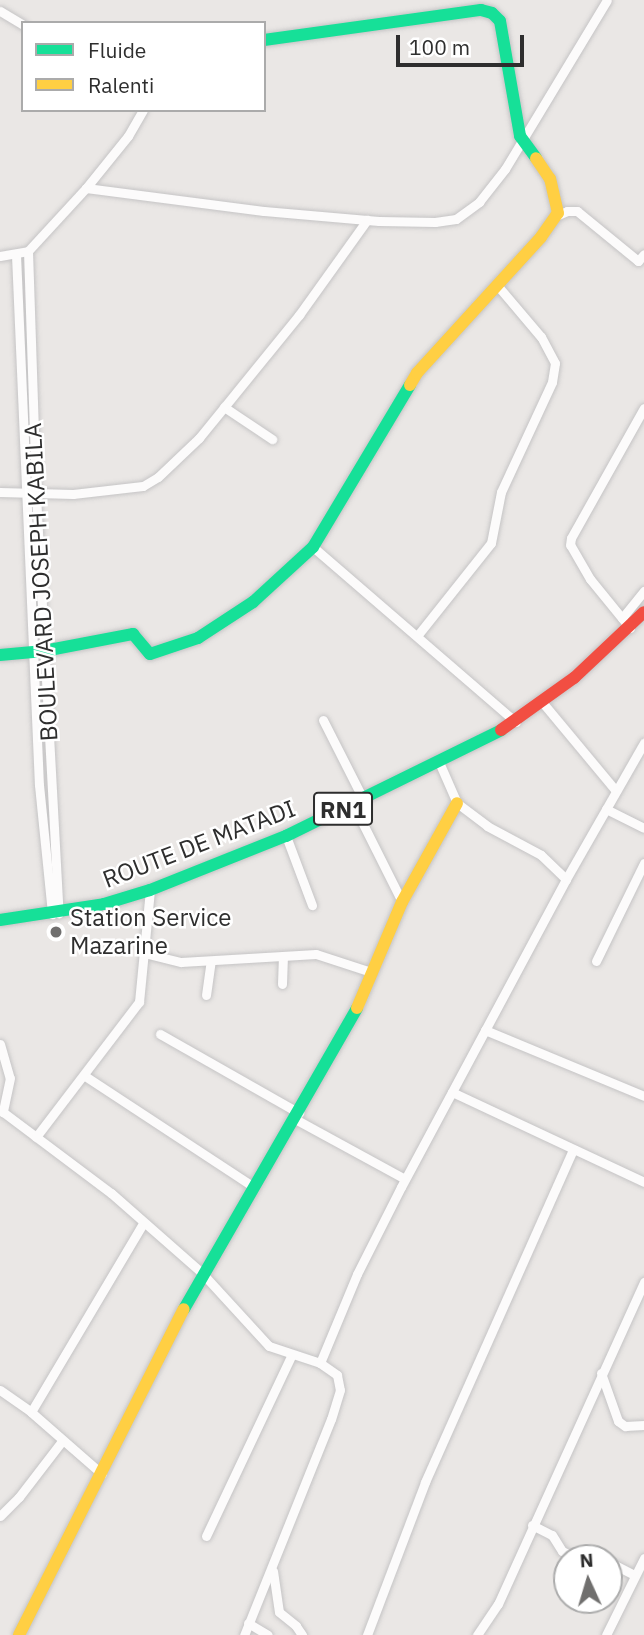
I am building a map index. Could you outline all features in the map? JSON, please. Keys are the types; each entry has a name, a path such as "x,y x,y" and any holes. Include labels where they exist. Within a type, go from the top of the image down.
{"main road":[{"path":"0,655 39,652 133,634 150,654 198,638 253,602 313,547 417,373 556,216 558,210 550,179 520,136 500,21 492,13 481,10 266,40"},
{"name":"ROUTE DE MATADI","path":"0,920 55,914 150,890 286,836 358,802 516,722 543,703 626,623 644,612"},
{"path":"19,1635 202,1273 297,1116 365,992 370,972 402,902 457,803"}],"street":[{"path":"86,188 264,211 367,220 435,222 456,219 479,202 525,141 607,0"},
{"path":"0,10 21,24"},
{"path":"0,256 28,251 86,188 128,136 143,112"},
{"path":"556,216 567,211 577,211 642,260"},
{"path":"0,492 25,490 36,495 143,486 158,477 199,438 299,315 367,220"},
{"name":"BOULEVARD JOSEPH KABILA","path":"28,251 39,652"},
{"name":"BOULEVARD JOSEPH KABILA","path":"16,255 25,490 39,652 55,914"},
{"path":"417,636 491,543 501,492 552,382 555,363 541,337 497,285"},
{"path":"224,407 272,439"},
{"path":"644,408 571,538 570,545 590,579 626,623 644,591"},
{"path":"313,547 516,722"},
{"path":"543,703 616,791"},
{"path":"323,720 402,902"},
{"path":"320,1363 357,1274 405,1179 566,879 644,743"},
{"path":"439,762 457,803 487,826 541,855 566,879"},
{"path":"606,809 644,828"},
{"path":"286,836 312,905"},
{"path":"596,961 644,863"},
{"path":"36,1137 137,1008 141,996 150,890"},
{"path":"144,953 181,962 316,954 370,972"},
{"path":"282,984 283,957"},
{"path":"206,995 211,961"},
{"path":"485,1030 644,1096"},
{"path":"160,1034 405,1179"},
{"path":"0,1044 10,1078 2,1114 111,1193 202,1273 269,1346 291,1356 320,1363 337,1375 340,1390 244,1635"},
{"path":"85,1076 254,1187"},
{"path":"452,1092 644,1181"},
{"path":"367,1635 425,1482 573,1149"},
{"path":"31,1412 143,1223"},
{"path":"477,1635 494,1611 644,1282"},
{"path":"206,1536 291,1356"},
{"path":"601,1373 618,1421 625,1426 644,1425"},
{"path":"0,1390 31,1412 102,1474"},
{"path":"0,1516 19,1497 62,1441"},
{"path":"532,1525 552,1535 558,1544"},
{"path":"606,1635 644,1558"},
{"path":"272,1564 276,1605 302,1635"},
{"path":"623,1569 635,1575"},
{"path":"248,1623 268,1635"}],"traffic: fast":[{"path":"266,40 481,10 492,13 500,21 520,136 536,158"},
{"path":"0,655 44,651 133,634 150,654 198,638 253,602 313,547 410,385"},
{"path":"0,920 104,904 150,890 286,836 501,730"},
{"path":"184,1309 357,1008"}],"traffic: slow":[{"path":"410,385 417,373 541,237 558,213 550,179 536,158"},
{"path":"357,1008 402,902 457,803"},
{"path":"19,1635 184,1309"}],"traffic: jam":[{"path":"501,730 574,678 644,612"}],"place":[{"name":"Station Service Mazarine","path":"56,932"}]}
